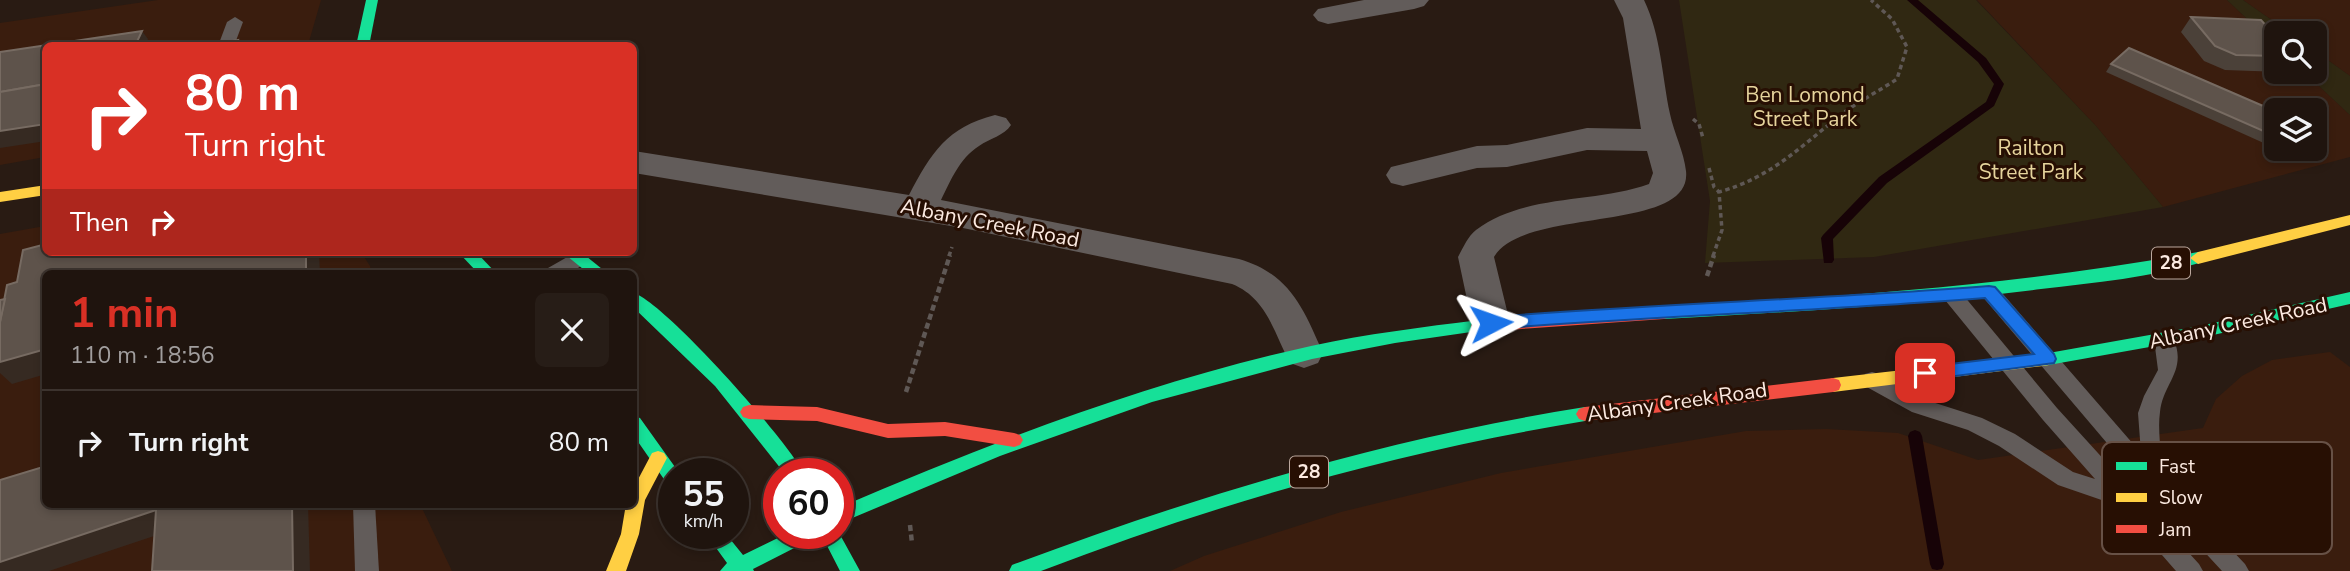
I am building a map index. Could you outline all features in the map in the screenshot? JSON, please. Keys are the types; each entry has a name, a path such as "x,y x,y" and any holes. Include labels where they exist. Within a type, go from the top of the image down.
{"main road":[{"path":"363,42 372,0"},
{"path":"0,197 42,191"},
{"name":"28","path":"854,509 1014,440 1138,399 1304,354 1390,337 1491,323 1989,291 2183,261 2350,220"},
{"path":"470,256 485,270"},
{"path":"576,256 595,270"},
{"name":"Albany Creek Road","path":"1019,571 1066,552 1258,486 1435,440 1519,424 1655,405 2048,359 2164,339 2350,298"},
{"path":"637,302 689,346 749,412 783,458"},
{"path":"749,412 817,414 888,431 945,429 1014,440"},
{"path":"637,427 658,458 637,498"},
{"path":"616,571 630,534 635,508"},
{"path":"725,549 738,569 775,549"},
{"path":"838,549 850,571"},
{"path":"1054,571 1066,552"}],"street":[{"path":"1328,15 1414,0"},
{"path":"1491,323 1476,257 1486,240 1513,225 1643,201 1664,191 1670,173 1654,117 1638,18 1629,0"},
{"path":"919,209 956,144 971,133 995,125"},
{"path":"1403,175 1477,158 1507,156 1587,139 1660,140"},
{"name":"Albany Creek Road","path":"637,162 963,216 1248,276 1276,297 1304,354"}],"lane":[{"path":"228,42 235,22"},
{"path":"558,270 574,256"},
{"path":"1989,291 2119,442"},
{"path":"1952,295 2008,364 2102,471"},
{"path":"2325,304 2350,313"},
{"path":"2151,442 2149,414 2157,390 2168,370 2164,339"},
{"path":"1871,380 1919,406 1975,424 2007,440 2066,479 2102,491"},
{"path":"364,508 367,571"},
{"path":"2176,554 2191,571"},
{"path":"2221,554 2237,571"}],"path":[{"path":"1707,276 1722,230 1719,192 1748,184 1773,169 1845,112 1897,79 1907,47 1892,19 1871,0"},
{"path":"903,401 963,216"}],"shaded area":[{"path":"158,0 321,0 309,42 42,42 42,158 0,165 0,23"},
{"path":"1977,0 2227,0 2264,35 2264,84 2317,84 2350,115 2350,157 2163,207 2096,126"},
{"path":"2243,0 2350,0 2350,76 2327,60 2327,21 2273,21"},
{"path":"42,227 42,256 364,256 371,270 42,270 42,508 422,508 452,571 0,571 0,234"},
{"path":"2330,352 2350,367 2350,571 1170,571 1204,556 1341,512 1501,473 1746,431 1826,429 1898,433 1978,460 2102,442 2102,554 2332,554 2332,442 2105,442 2203,428 2216,399 2242,376 2272,360"}],"green space":[{"name":"Ben Lomond Street Park","path":"1679,0 1976,0 2096,126 2163,207 1874,257 1705,263 1710,201"},
{"path":"2227,0 2243,0 2273,21 2264,21 2264,35"},
{"path":"2327,60 2350,76 2350,115 2317,84 2327,84"}],"building":[{"path":"2191,17 2261,20 2264,23 2264,56 2236,55 2215,46"},
{"path":"142,31 137,42 68,42"},
{"path":"42,46 42,85 0,92 0,52"},
{"path":"2129,48 2264,106 2264,131 2111,64"},
{"path":"42,85 42,125 0,131 0,92"},
{"path":"42,245 42,256 306,256 306,270 42,270 42,350 0,362 0,322 7,285 17,282 23,250"},
{"path":"5,299 0,322 0,300"},
{"path":"42,467 42,508 292,508 293,571 152,571 156,510 0,562 0,480"}],"waterway":[{"path":"1828,260 1827,238 1883,180 1990,104 1999,84 1982,60 1912,0"},
{"path":"1915,436 1937,564"}],"traffic: fast":[{"path":"363,42 372,0"},
{"path":"470,256 485,270"},
{"path":"576,256 595,270"},
{"path":"1664,313 1865,301 1999,289 2198,258"},
{"path":"2043,360 2200,332 2350,298"},
{"path":"637,302 720,381 783,458"},
{"path":"854,509 994,451 1151,395 1312,353 1395,337 1479,326"},
{"path":"1019,571 1158,520 1298,476 1440,440 1585,414"},
{"path":"637,427 659,458"},
{"path":"727,549 744,571"},
{"path":"730,571 773,549"},
{"path":"838,549 850,571"}],"traffic: slow":[{"path":"0,197 42,191"},
{"path":"2198,258 2350,220"},
{"path":"1833,385 2043,360"},
{"path":"637,498 658,458"},
{"path":"616,571 630,534 635,508"}],"traffic: jam":[{"path":"1479,326 1664,313"},
{"path":"1585,414 1833,385"},
{"path":"749,412 817,414 888,431 945,429 1014,440"}],"route":[{"path":"1491,323 1594,315 1882,301 1989,291 2048,359 1925,373"}],"park label":[{"name":"Railton Street Park","path":"2031,160"}]}
